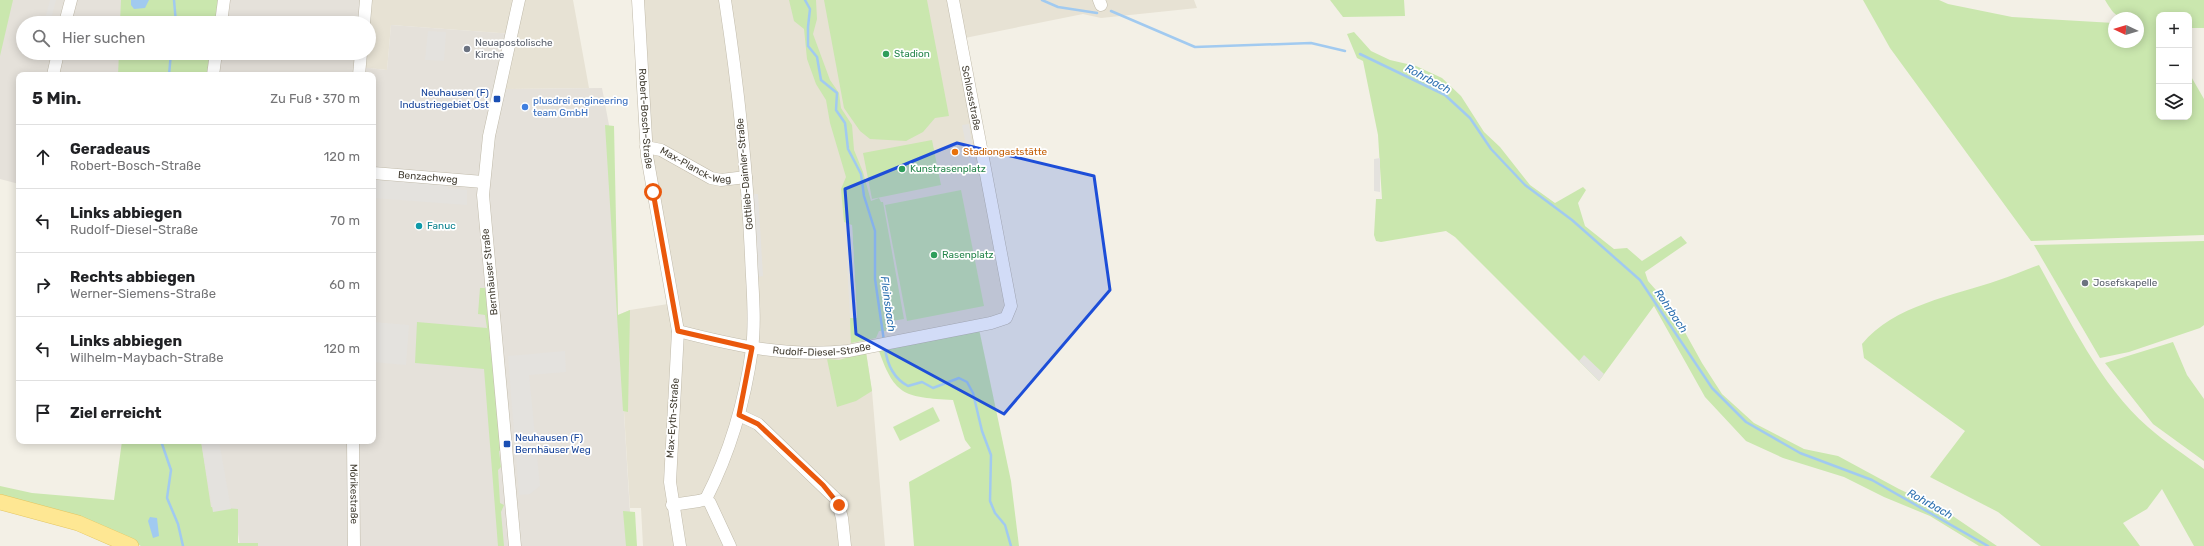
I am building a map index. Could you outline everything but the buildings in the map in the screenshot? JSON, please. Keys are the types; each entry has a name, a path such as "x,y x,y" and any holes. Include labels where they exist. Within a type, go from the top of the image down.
{"main road":[{"path":"0,502 72,521 131,546"}],"street":[{"path":"67,16 71,0"},
{"path":"222,16 224,0"},
{"path":"365,16 366,0"},
{"name":"Bernhäuser Straße","path":"515,546 485,231 483,182 492,119 519,0"},
{"name":"Robert-Bosch-Straße","path":"638,0 646,147 678,331"},
{"name":"Gottlieb-Daimler-Straße","path":"706,498 739,415 752,348 754,319 746,177 734,57 725,0"},
{"name":"Schlossstraße","path":"953,0 1011,306 1009,313"},
{"path":"54,72 56,60"},
{"path":"213,72 215,60"},
{"path":"359,72 360,60"},
{"name":"Max-Planck-Weg","path":"646,147 660,150 711,178 721,180 746,177"},
{"name":"Benzachweg","path":"376,173 483,182"},
{"name":"Rudolf-Diesel-Straße","path":"678,331 752,348 803,354 848,351 998,321 1009,313"},
{"name":"Max-Eyth-Straße","path":"678,331 670,445 670,482 672,505 680,546"},
{"path":"739,415 758,424 837,500 842,518 845,546"},
{"name":"Mörikestraße","path":"353,444 354,546"},
{"path":"672,505 699,502 706,498 710,503 730,546"}],"highlighted area":[{"path":"957,143 1094,176 1110,290 1004,414 856,334 845,189"}],"shaded area":[{"path":"0,0 124,0 123,16 16,16 16,60 120,60 119,72 16,72 16,183 0,179"},
{"path":"50,0 56,0 52,16 46,16"},
{"path":"224,0 366,0 365,16 222,16"},
{"path":"366,0 573,0 589,88 499,89 512,34 391,25 387,70 359,67 360,60 376,60 376,16 368,16"},
{"path":"632,0 1194,0 1197,8 1101,18 1083,14 960,39 1009,313 866,352 872,391 885,546 643,546 641,508 630,508 618,315 630,310 668,304 641,157"},
{"path":"391,25 512,34 500,89 602,88 609,125 613,169 618,315 632,546 240,546 235,513 211,514 192,444 376,444 376,72 213,72 215,60 360,60 360,67 387,70"},
{"path":"428,31 446,32 444,61 425,60"},
{"path":"969,124 976,169 971,170 962,125"},
{"path":"1380,158 1380,192 1374,191 1374,159"},
{"path":"376,179 447,184 448,188 467,190 467,205 376,198"},
{"path":"753,194 758,194 763,276 758,277"},
{"path":"845,225 852,225 857,318 850,318"},
{"path":"376,322 409,325 406,365 376,362"},
{"path":"565,351 566,372 529,375 540,486 530,494 519,495 508,356"},
{"path":"1584,355 1604,374 1599,381 1579,361"},
{"path":"202,444 220,444 231,509 213,512"}],"green space":[{"path":"0,0 13,0 0,56"},
{"path":"121,0 218,0 216,16 120,16"},
{"path":"789,0 816,0 817,19 813,34 830,80 839,93 841,108 852,125 854,150 863,172 871,201 879,198 881,202 883,202 904,319 892,321 893,331 879,331 876,338 851,343 850,318 857,317 852,225 844,222 841,189 846,177 830,123 826,100 816,84 807,59 804,29 794,21"},
{"name":"Stadion","path":"824,0 927,0 949,116 935,118 923,132 906,141 870,139 860,131 844,108"},
{"path":"1330,0 1404,0 1405,16 1343,17"},
{"path":"1863,0 1939,0 1948,4 2012,17 2108,23 2108,48 2144,48 2144,12 2114,12 2105,0 2204,0 2204,28 2192,28 2192,12 2156,12 2156,120 2192,120 2192,78 2204,99 2204,235 2031,241 1890,48"},
{"path":"1354,32 1371,51 1390,60 1416,66 1442,78 1461,96 1484,132 1500,147 1530,185 1555,203 1583,187 1586,190 1578,203 1585,226 1614,249 1627,248 1642,261 1681,236 1687,243 1645,272 1648,281 1671,307 1702,363 1722,394 1754,423 1804,449 1838,456 1899,489 1944,510 1997,546 1979,546 1930,516 1884,497 1844,477 1783,458 1746,441 1705,397 1654,306 1599,381 1455,237 1446,231 1381,242 1376,241 1374,235 1376,199 1382,199 1378,135 1363,61 1357,58 1347,34"},
{"path":"119,60 210,60 208,72 118,72"},
{"path":"605,125 614,126 618,315 630,310 628,412 623,411"},
{"name":"Kunstrasenplatz","path":"932,140 941,185 872,199 863,153"},
{"name":"Rasenplatz","path":"961,190 984,306 907,321 885,205"},
{"path":"2204,241 2204,325 2200,328 2129,352 2100,358 2034,245"},
{"path":"2039,265 2087,351 2115,392 2148,427 2204,469 2204,546 2194,546 2162,489 2147,509 2123,523 2140,546 2041,546 1998,512 1930,477 1965,431 1864,358 1862,344 1875,331 1890,320 1907,311 1925,303 2004,278"},
{"path":"480,288 487,288 502,450 499,451 501,467 498,470 500,503 504,505 501,512 504,546 498,546 484,369 415,363 417,322 487,328 485,315 478,314"},
{"path":"979,329 1011,481 1019,546 914,546 909,482 971,448 965,440 953,400 924,398 904,392 891,378 879,351"},
{"path":"2173,342 2187,375 2204,399 2204,461 2153,424 2105,363"},
{"path":"866,352 872,391 856,401 837,407 827,359 839,360"},
{"path":"933,407 940,421 900,441 893,427"},
{"path":"122,444 201,444 211,507 238,509 238,543 258,543 258,546 141,546 99,526 0,497 0,486 32,493 114,500"},
{"path":"623,511 635,512 637,546 626,546"}],"water":[{"path":"131,0 149,0 145,8 134,9 131,5"},
{"path":"150,517 157,518 159,536 153,538 148,521"}],"waterway":[{"path":"174,0 175,16"},
{"name":"Fleinsbach","path":"805,0 810,9 808,46 817,57 821,80 837,93 836,110 845,123 848,149 861,174 864,196 875,231 875,279 884,341"},
{"name":"Rohrbach","path":"1042,0 1058,7 1097,13"},
{"name":"Rohrbach","path":"1111,11 1195,47 1311,43 1345,51"},
{"name":"Rohrbach","path":"1360,54 1445,95 1470,118 1491,149 1525,185 1572,220 1640,280 1712,388 1746,422 1800,453 1872,480 1988,546"},
{"path":"169,72 170,60"},
{"name":"Fleinsbach","path":"885,348 887,360 895,375 908,386 922,382 933,388 959,378 967,382 973,393 982,431 991,455 990,501 995,513 1005,525 1011,546"},
{"path":"162,444 171,470 167,498 178,524 183,546"}],"place":[{"name":"Neuapostolische Kirche","path":"467,49"},
{"name":"Stadion","path":"886,54"},
{"name":"Neuhausen (F) Industriegebiet Ost","path":"497,99"},
{"name":"plusdrei engineering team GmbH","path":"525,107"},
{"name":"Stadiongaststätte","path":"955,152"},
{"name":"Kunstrasenplatz","path":"902,169"},
{"name":"Fanuc","path":"419,226"},
{"name":"Rasenplatz","path":"934,255"},
{"name":"Josefskapelle","path":"2085,283"},
{"name":"Neuhausen (F) Bernhäuser Weg","path":"507,444"}],"route":[{"path":"653,192 676,312 678,331 752,348 739,415 758,424 823,485 837,500 839,505"}]}
